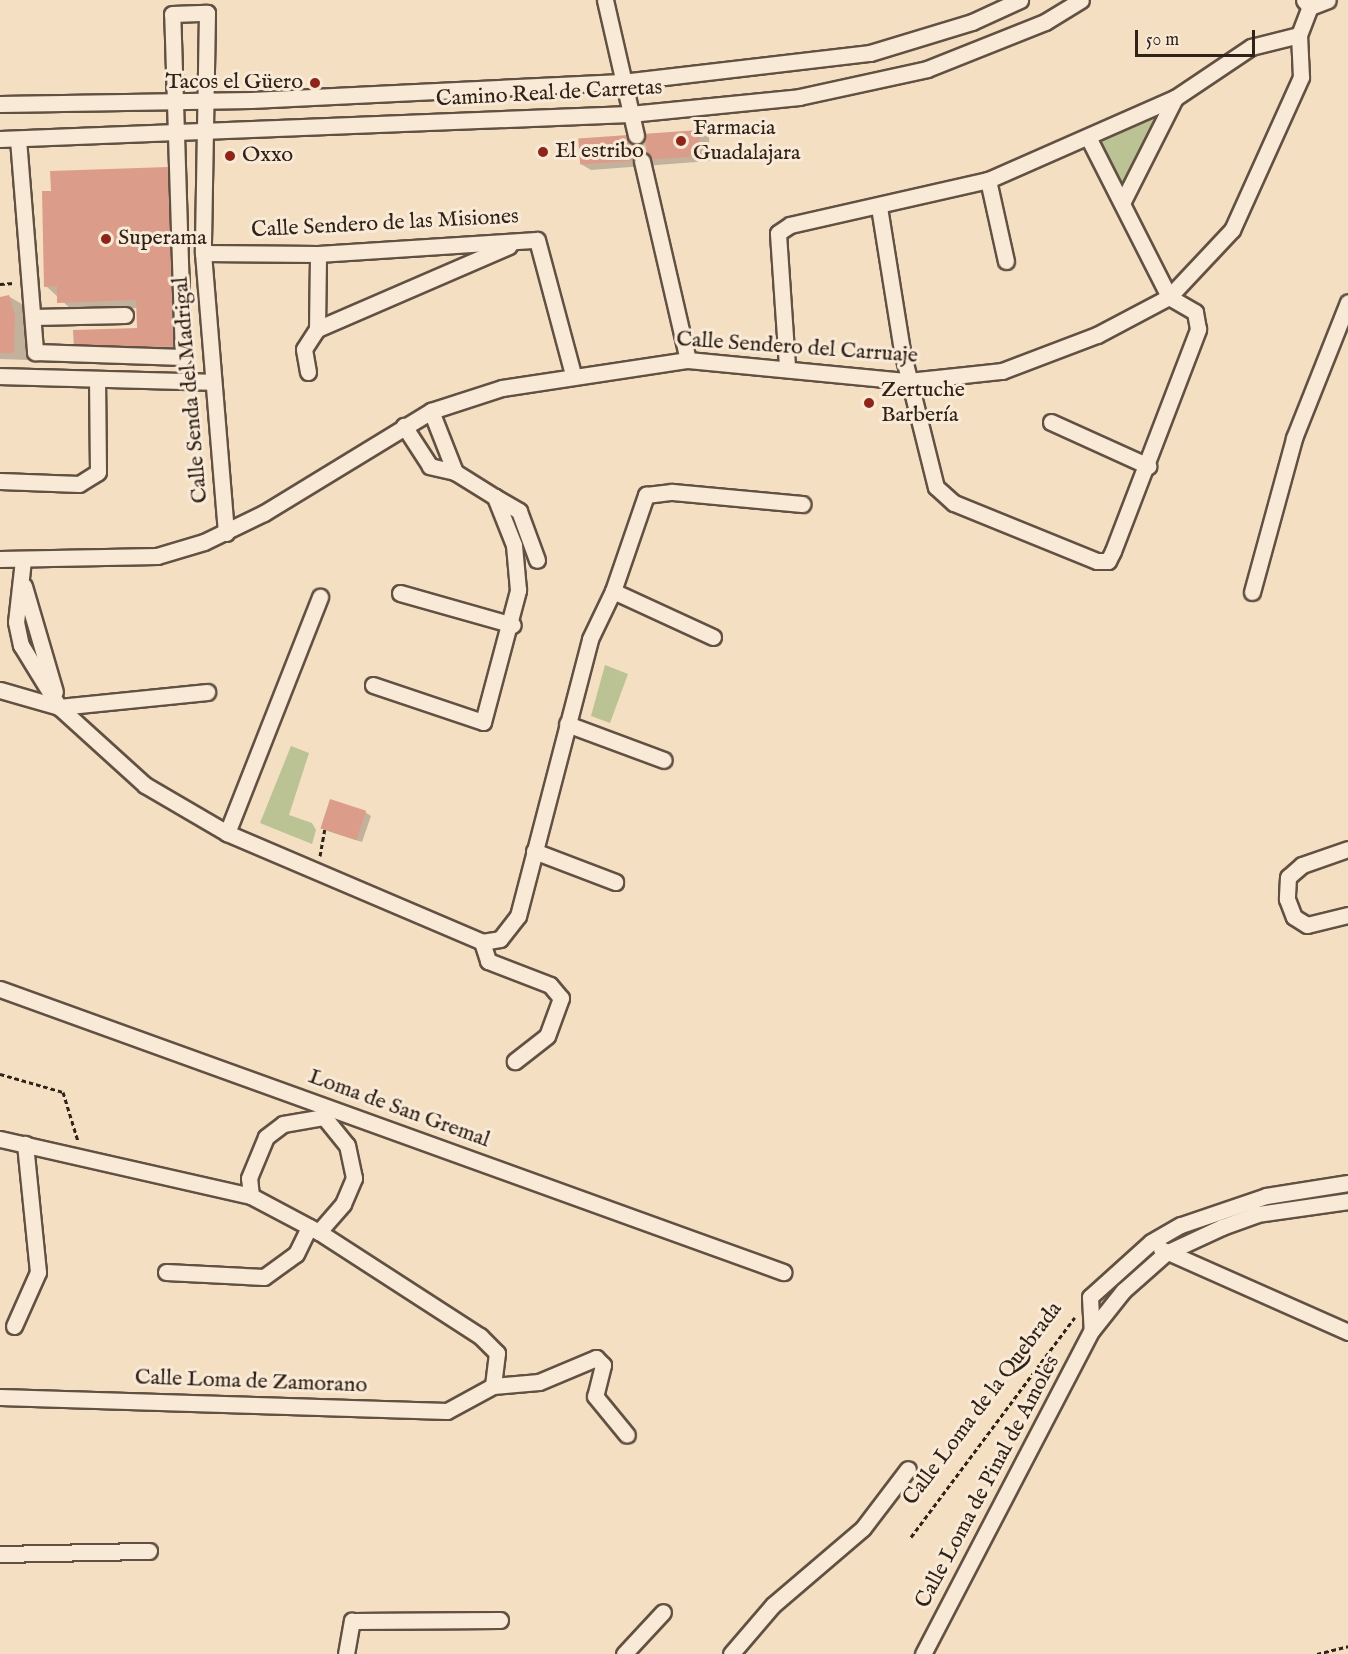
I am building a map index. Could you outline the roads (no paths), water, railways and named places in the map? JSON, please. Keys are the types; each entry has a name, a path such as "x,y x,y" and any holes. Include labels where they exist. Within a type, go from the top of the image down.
{"street":[{"path":"605,0 636,135"},
{"name":"Camino Real de Carretas","path":"0,104 209,100 622,82 870,53 972,22 1020,0"},
{"name":"Camino Real de Carretas","path":"0,140 630,114 799,98 927,69 1045,22 1081,0"},
{"path":"1307,4 1328,0"},
{"name":"Calle Sendero del Carruaje","path":"0,559 157,556 226,533 431,411 502,388 573,374 688,360 787,366 908,381 1002,371 1097,335 1169,297 1232,230 1301,77 1299,34 1307,4"},
{"name":"Calle Senda del Madrigal","path":"173,101 172,14 207,13 209,100 203,253 211,382 226,533"},
{"path":"787,366 778,233 790,225 879,207 988,180 1174,98 1230,57 1299,34"},
{"path":"1122,203 1174,98"},
{"path":"18,139 35,352 183,357 173,101"},
{"path":"879,207 908,381 944,497 1097,561 1108,561 1148,466 1198,329 1195,312 1169,297 1088,137"},
{"path":"642,161 688,360"},
{"path":"988,180 1006,261"},
{"name":"Calle Sendero de las Misiones","path":"203,253 318,254 537,240 542,248 573,374"},
{"path":"317,329 520,241"},
{"path":"308,372 304,350 317,329 318,254"},
{"path":"1252,592 1294,438 1343,327 1348,302"},
{"path":"33,317 124,315"},
{"path":"0,376 97,381 211,382"},
{"path":"0,481 79,484 98,472 97,381"},
{"path":"431,411 455,472"},
{"path":"1051,422 1148,466"},
{"path":"404,426 426,463 455,472 519,511 537,561"},
{"path":"23,560 16,622 21,645 59,707 145,785 227,833 482,942 500,939 513,927 590,639 613,591 646,495 672,492 802,504"},
{"path":"373,685 483,722 513,625 520,571 495,497"},
{"path":"21,577 59,707"},
{"path":"613,591 713,637"},
{"path":"399,593 513,625"},
{"path":"227,833 320,597"},
{"path":"0,690 59,707 207,692"},
{"path":"567,724 664,760"},
{"path":"1348,849 1302,865 1288,877 1287,899 1294,917 1307,925 1348,915"},
{"path":"534,851 615,882"},
{"path":"482,942 488,961 550,985 561,998 547,1036 514,1061"},
{"name":"Loma de San Gremal","path":"0,988 327,1112 783,1272"},
{"path":"166,1272 264,1277 296,1254 314,1230 343,1204 354,1178 347,1145 327,1112 282,1124 266,1137 249,1178 251,1196"},
{"path":"0,1139 251,1196 314,1230 480,1336 496,1353 494,1386 538,1382 596,1358 603,1365 595,1396 627,1435"},
{"path":"14,1326 38,1272 25,1144"},
{"path":"1090,1297 1151,1242 1221,1208 1348,1184"},
{"path":"1109,1310 1123,1292 1167,1253 1257,1214 1348,1201"},
{"path":"1151,1242 1167,1253 1323,1324 1348,1332"},
{"name":"Calle Loma de la Quebrada","path":"1090,1297 1109,1310 1092,1330"},
{"name":"Calle Loma de la Quebrada","path":"1090,1297 1092,1330"},
{"path":"1323,1324 1348,1322"},
{"name":"Calle Loma de Pinal de Amoles","path":"923,1654 1092,1330"},
{"name":"Calle Loma de Zamorano","path":"0,1397 447,1411 494,1386"},
{"name":"Calle Loma de la Quebrada","path":"731,1654 773,1605 863,1528 908,1469"},
{"path":"0,1554 149,1551"},
{"path":"624,1654 663,1612"},
{"path":"346,1654 352,1621 500,1620"}],"tunnel":[{"path":"636,135 642,161"}],"place":[{"name":"Tacos el Güero","path":"315,83"},
{"name":"Farmacia Guadalajara","path":"681,141"},
{"name":"El estribo","path":"543,152"},
{"name":"Oxxo","path":"230,156"},
{"name":"Superama","path":"106,239"},
{"name":"Zertuche Barbería","path":"869,403"}]}
